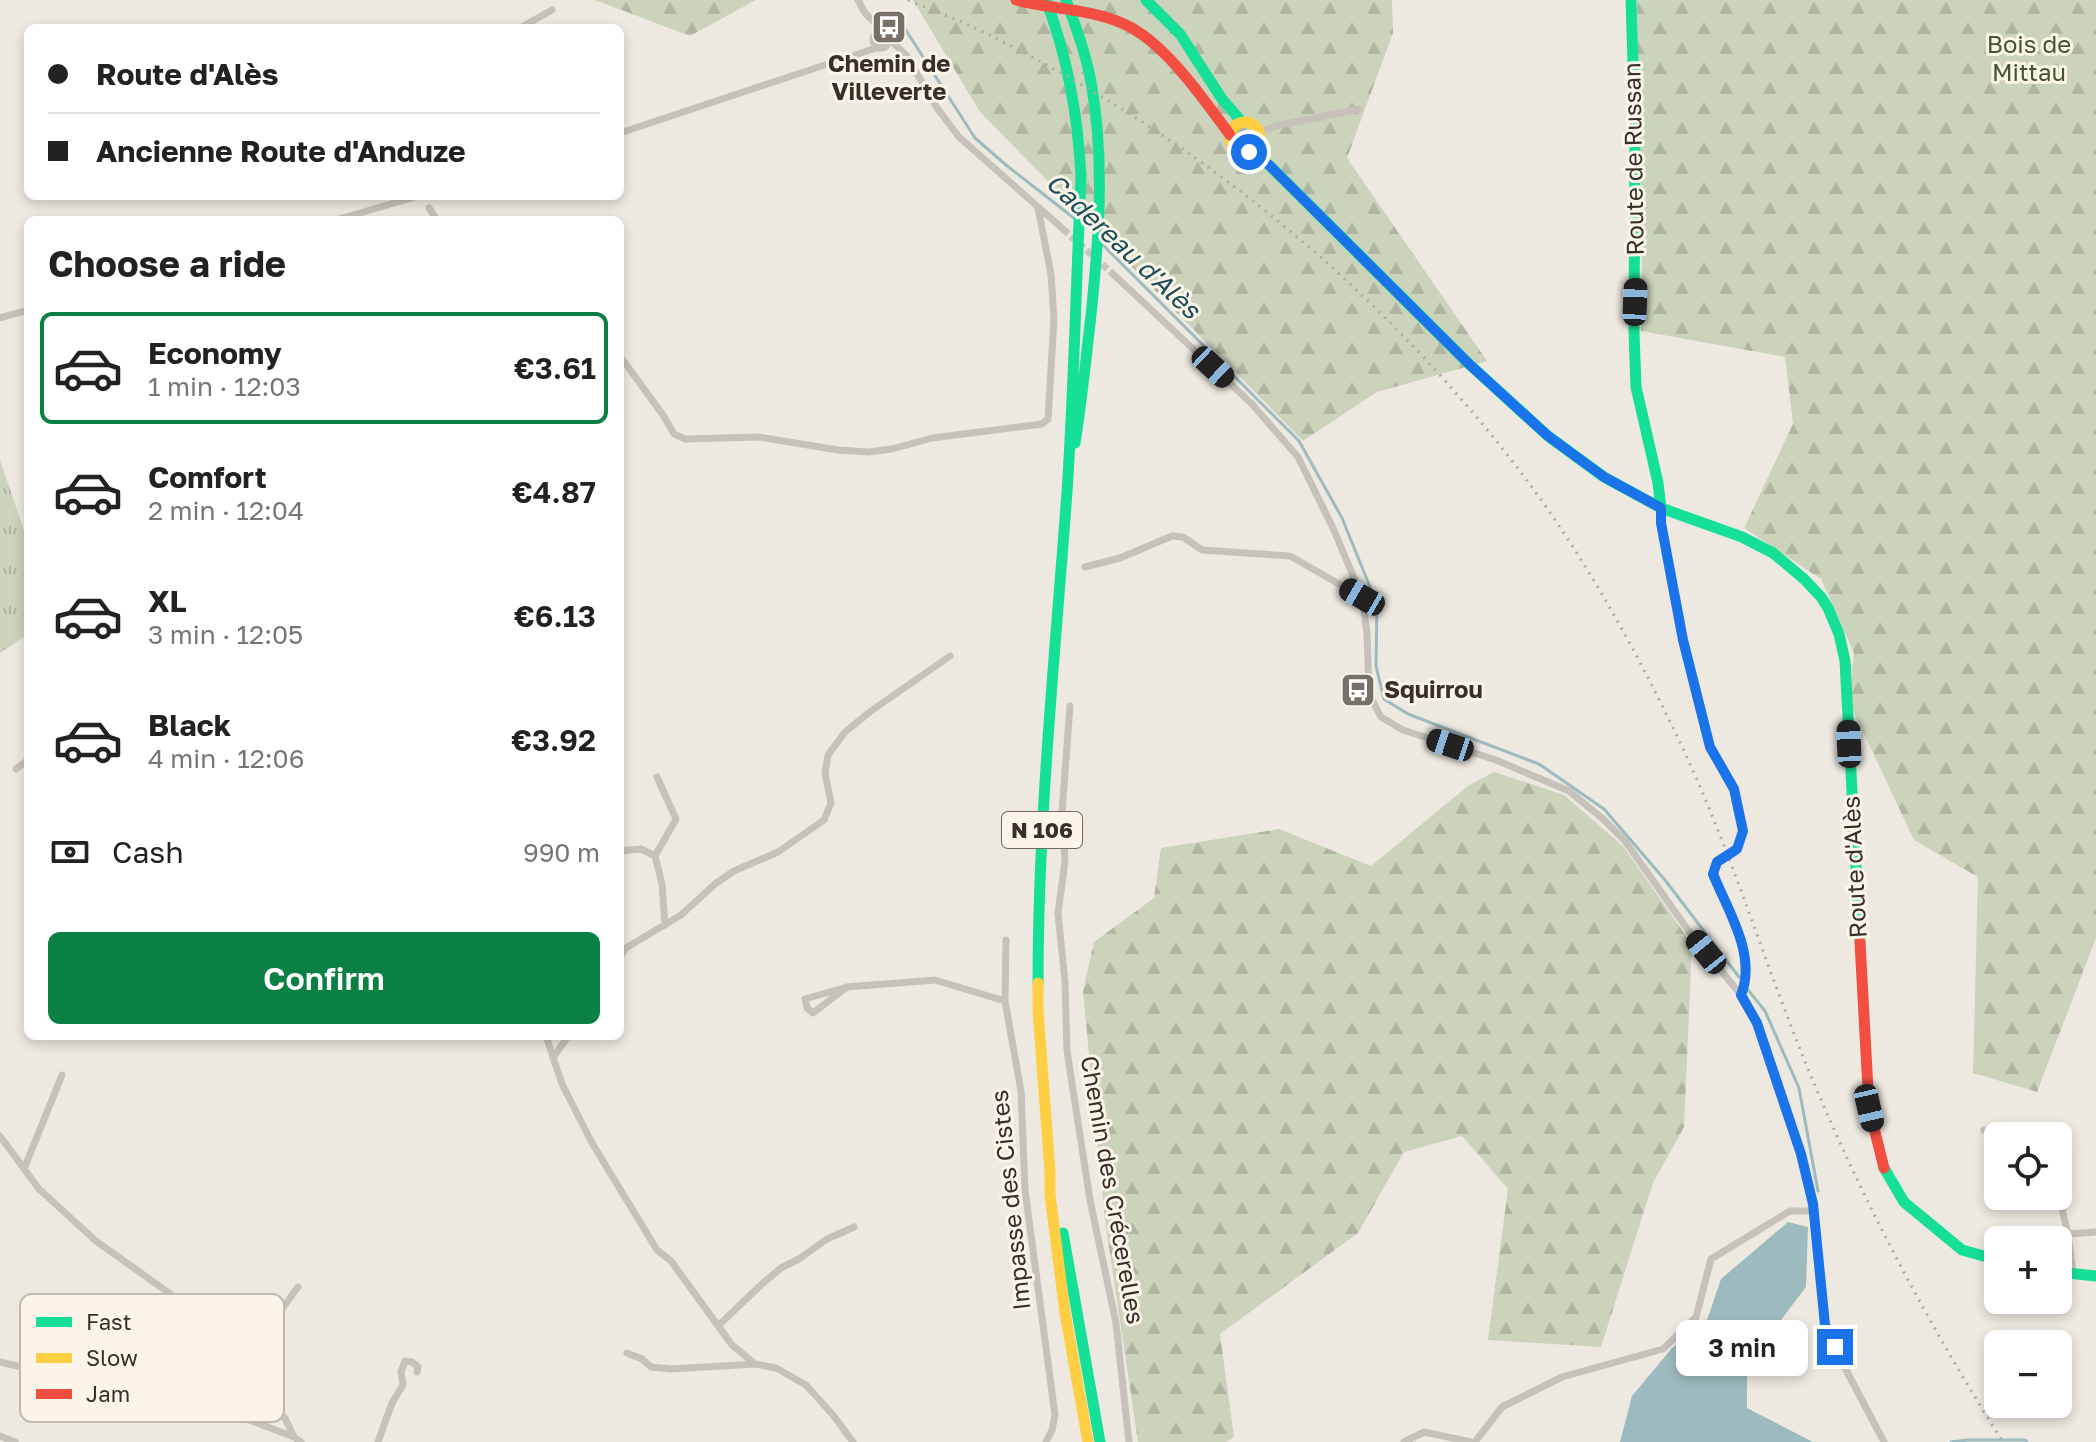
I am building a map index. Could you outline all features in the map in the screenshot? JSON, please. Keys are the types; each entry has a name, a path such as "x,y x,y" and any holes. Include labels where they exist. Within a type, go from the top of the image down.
{"main road":[{"path":"1016,0 1111,19 1138,31 1158,48 1214,114 1230,135 1235,148 1249,152 1257,147 1259,138 1251,122 1242,122 1234,127 1230,135"},
{"path":"1146,0 1180,34 1222,99 1242,122"},
{"name":"Route de Russan","path":"1631,0 1636,387 1661,508"},
{"name":"N 106","path":"1048,5 1074,90 1080,143 1080,218 1067,489 1046,753 1038,905 1038,1011 1050,1195 1065,1313 1088,1442"},
{"name":"N 106","path":"1067,489 1079,420 1095,270 1099,149 1089,73 1069,7"},
{"name":"Route d'Alès","path":"1259,138 1269,165"},
{"name":"Route d'Alès","path":"1249,152 1269,165 1469,364 1548,436 1604,477 1661,508 1742,537 1773,553 1821,597 1839,634 1845,661 1869,1108 1882,1165 1904,1202 1962,1250 1984,1256"},
{"name":"N 106","path":"1050,1172 1100,1442"},
{"path":"2073,1274 2096,1276"}],"street":[{"path":"858,0 870,18 879,42"},
{"path":"527,24 552,10"},
{"path":"624,132 845,59 879,42 896,47 906,55 937,108 959,137 1063,229"},
{"path":"1259,138 1276,126 1359,109"},
{"path":"350,216 404,200"},
{"path":"429,208 434,216"},
{"path":"624,361 674,434 685,439 759,437 869,452 932,438 1042,424 1048,419 1054,319 1051,274 1038,208"},
{"path":"1113,274 1252,404 1298,457 1362,597 1369,694 1381,717 1403,730 1496,760 1569,791 1625,841 1688,930 1741,995 1757,1023 1801,1154 1814,1211 1825,1325 1884,1442"},
{"path":"0,318 24,311"},
{"path":"1661,508 1661,523 1683,640 1706,732 1710,747 1734,789 1743,831 1737,849 1717,862 1713,874 1743,946 1747,981 1741,995"},
{"path":"1085,567 1120,558 1172,536 1183,537 1202,550 1290,556 1362,597"},
{"path":"624,951 681,915 734,871 778,852 824,820 831,803 825,773 828,755 845,732 950,656"},
{"name":"Chemin des Crécerelles","path":"1070,706 1062,812 1065,861 1058,913 1065,982 1067,1051 1090,1200 1116,1323 1129,1442"},
{"path":"16,769 24,763"},
{"path":"657,777 676,819 655,856 662,884 665,925"},
{"path":"624,851 641,849 655,856"},
{"name":"Impasse des Cistes","path":"1006,940 1005,1001 1021,1091 1025,1190 1055,1415 1046,1442"},
{"path":"847,987 813,1013 807,1008 805,999 847,987 935,980 1005,1001"},
{"path":"547,1040 562,1084 592,1143 657,1250 671,1261 732,1345 755,1364"},
{"path":"553,1058 565,1040"},
{"path":"24,1169 62,1075"},
{"path":"0,1136 39,1189 96,1241 170,1294"},
{"path":"1404,1442 1424,1432 1473,1442 1502,1407 1562,1377 1663,1349 1696,1317 1711,1259 1790,1211 1814,1211"},
{"path":"719,1325 781,1268 827,1239 854,1227"},
{"path":"2072,1234 2096,1232"},
{"path":"2072,1266 2073,1274"},
{"path":"284,1306 298,1287"},
{"path":"627,1353 651,1367 671,1369 755,1364 776,1368 806,1385 853,1442"},
{"path":"378,1442 392,1403 403,1385 401,1372 405,1361 418,1367 417,1372"},
{"path":"0,1362 20,1367"},
{"path":"284,1417 294,1437"},
{"path":"255,1422 301,1442"},
{"path":"0,1436 15,1442"}],"green space":[{"path":"595,0 756,0 690,36"},
{"path":"913,0 1392,0 1393,33 1347,158 1487,361 1377,392 1303,441 980,112"},
{"name":"Bois de Mittau","path":"1637,0 2096,0 2096,938 2037,1092 1973,1073 1978,877 1914,840 1849,702 1854,653 1821,579 1744,528 1793,424 1785,357 1641,331"},
{"path":"0,460 24,530 24,637 0,653"},
{"path":"1494,772 1564,795 1623,846 1692,944 1684,1127 1653,1183 1601,1347 1488,1340 1508,1189 1462,1136 1404,1152 1358,1233 1220,1334 1234,1437 1226,1442 1138,1442 1105,1220 1083,991 1094,942 1154,898 1161,848 1279,829 1371,866 1468,786"}],"water":[{"path":"1788,1222 1808,1227 1806,1287 1747,1365 1747,1408 1813,1442 1620,1442 1632,1396 1672,1348 1706,1323 1721,1279"}],"waterway":[{"name":"Cadereau d'Alès","path":"893,14 975,138 1074,218"},
{"name":"Cadereau d'Alès","path":"1100,242 1299,441 1342,518 1377,604 1376,666 1384,699 1408,714 1539,764 1604,809 1665,880 1739,977"},
{"name":"Cadereau d'Alès","path":"1748,990 1765,1011 1799,1088 1818,1191"},
{"name":"Cadereau d'Alès","path":"1951,1442 2027,1442"}],"tunnel":[{"path":"1063,229 1113,274"}],"railway":[{"path":"908,0 969,25 1054,69 1201,162 1336,271 1399,331 1458,395 1513,462 1585,566 1667,715 1717,828 1789,1021 1847,1158 1920,1303 2003,1442"}],"traffic: fast":[{"path":"1038,983 1044,799 1069,453 1081,177 1071,87 1046,0"},
{"path":"1066,0 1091,82 1099,169 1094,286 1075,443"},
{"path":"1146,0 1180,34 1222,99 1242,122"},
{"path":"1631,0 1636,387 1661,508"},
{"path":"1249,152 1269,165 1469,364 1548,436 1604,477 1661,508 1742,537 1773,553 1821,597 1839,634 1845,661 1860,942"},
{"path":"1884,1168 1904,1202 1962,1250 1984,1256"},
{"path":"1063,1233 1100,1442"},
{"path":"2072,1273 2096,1276"}],"traffic: slow":[{"path":"1245,122 1256,126 1260,137 1256,148 1245,152 1234,148 1230,137 1234,126 1245,122"},
{"path":"1038,983 1050,1195 1065,1313 1088,1442"}],"traffic: jam":[{"path":"1016,0 1098,15 1139,33 1183,73 1230,135"},
{"path":"1860,942 1869,1108 1884,1168"}],"place":[{"name":"Chemin de Villeverte","path":"889,27"},
{"name":"Squirrou","path":"1358,690"}],"route":[{"path":"1249,152 1269,165 1469,364 1548,436 1604,477 1661,508 1661,523 1683,640 1710,747 1734,789 1743,831 1737,849 1717,862 1713,874 1743,946 1747,981 1741,995 1757,1023 1801,1154 1813,1204 1825,1325 1835,1347"}]}
